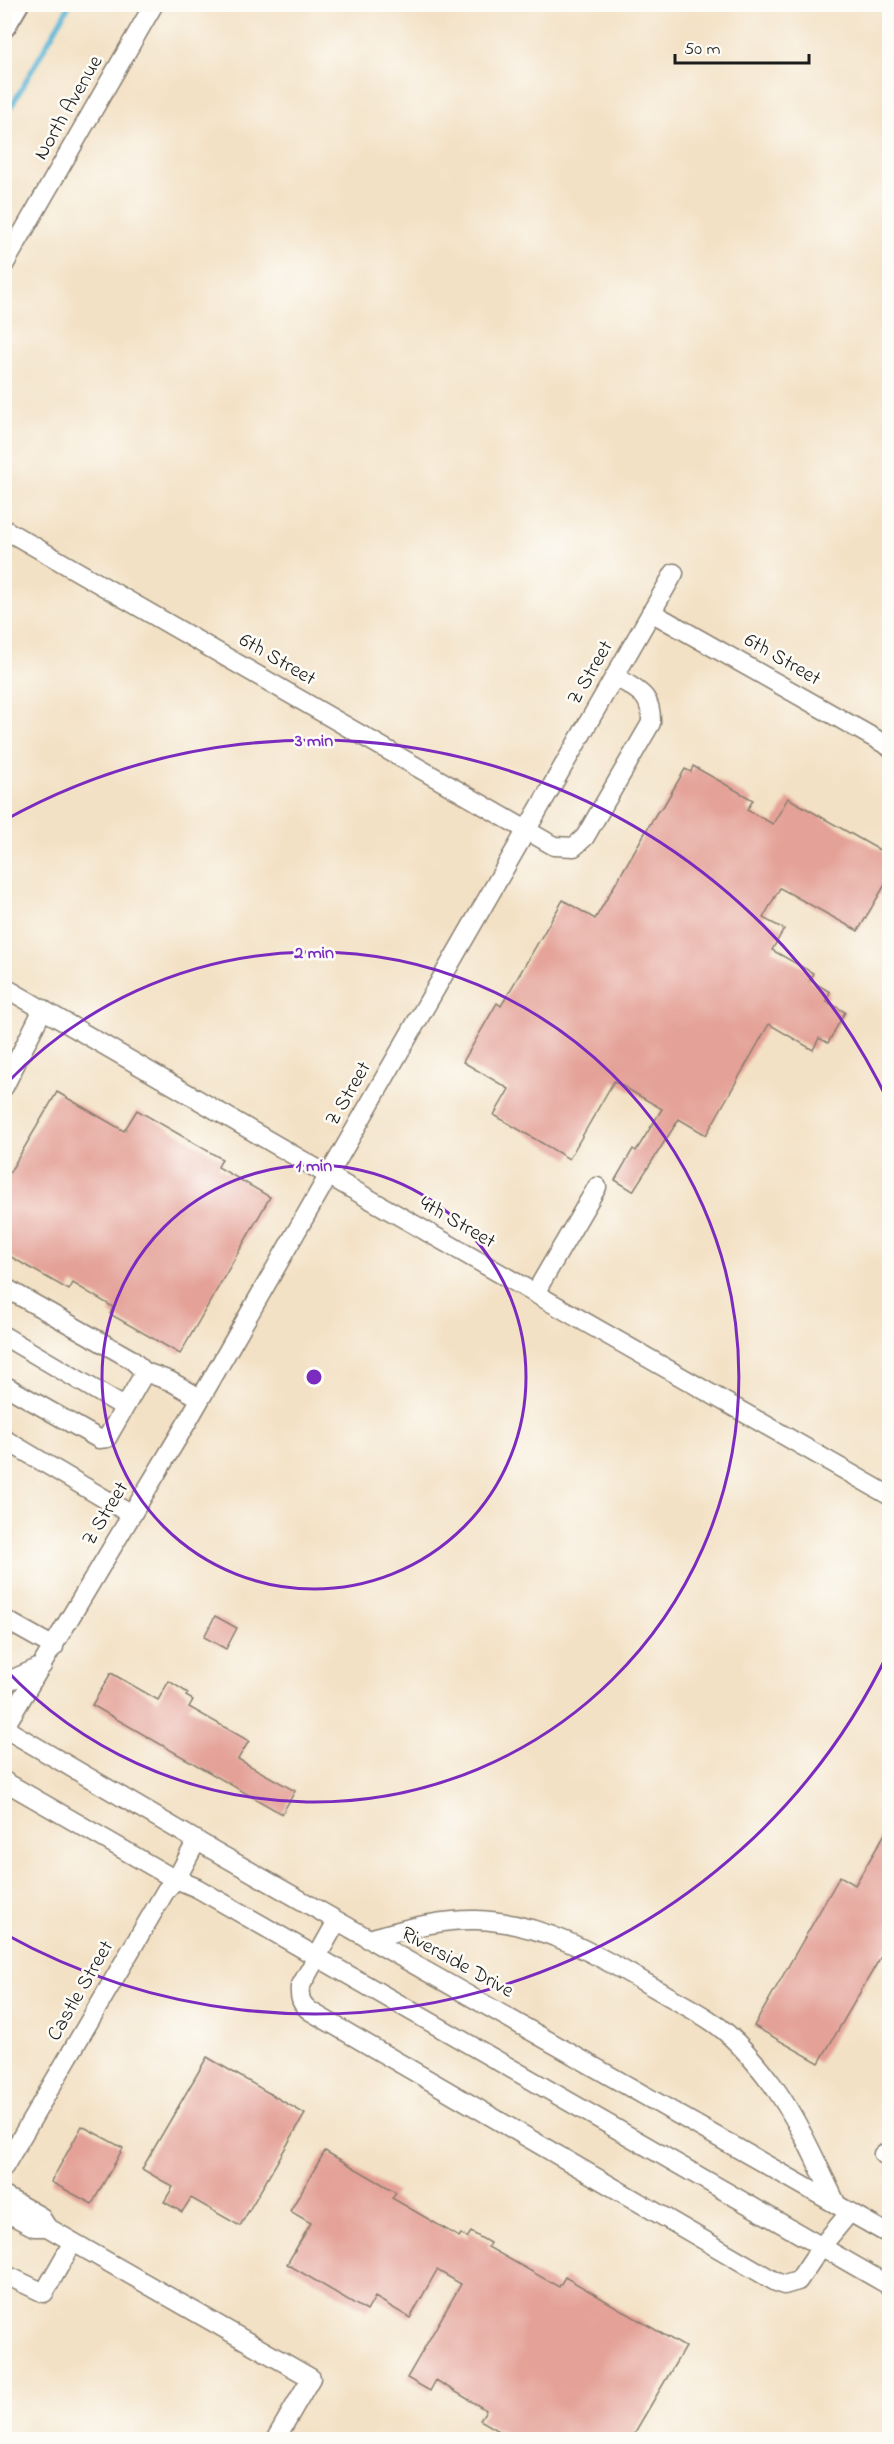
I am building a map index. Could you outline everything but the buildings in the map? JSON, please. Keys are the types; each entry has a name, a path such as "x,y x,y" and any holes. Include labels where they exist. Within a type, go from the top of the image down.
{"main road":[{"path":"4,26 17,4"}],"street":[{"name":"North Avenue","path":"4,265 154,4"},
{"name":"6th Street","path":"4,529 554,846 574,847 585,837 651,723 651,708 645,696 615,676"},
{"name":"Z Street","path":"5,1728 200,1398 674,573"},
{"name":"6th Street","path":"651,612 890,747"},
{"name":"4th Street","path":"4,987 890,1496"},
{"path":"4,1087 43,1009"},
{"path":"535,1293 597,1187"},
{"path":"4,1287 131,1359 145,1372 170,1381 200,1398"},
{"path":"4,1336 119,1404 123,1410"},
{"path":"4,1385 99,1439 107,1438 145,1372"},
{"path":"4,1439 132,1515"},
{"path":"4,1619 54,1647"},
{"path":"4,1683 42,1666"},
{"name":"Riverside Drive","path":"5,1728 368,1939 890,2235"},
{"path":"4,1781 169,1876 177,1878 316,1956 890,2286"},
{"name":"Castle Street","path":"4,2167 166,1890 177,1878 197,1840"},
{"path":"337,1921 300,1987 299,1996 303,2005 310,2012 766,2276 784,2284 798,2281 843,2209 794,2118 772,2084 729,2036 693,2010 609,1961 542,1932 506,1923 475,1920 436,1923 368,1939"},
{"path":"4,2196 40,2224"},
{"path":"4,2211 40,2224 74,2242 310,2378 275,2439"},
{"path":"4,2274 44,2293 74,2242"}],"waterway":[{"path":"4,119 70,4"}]}
